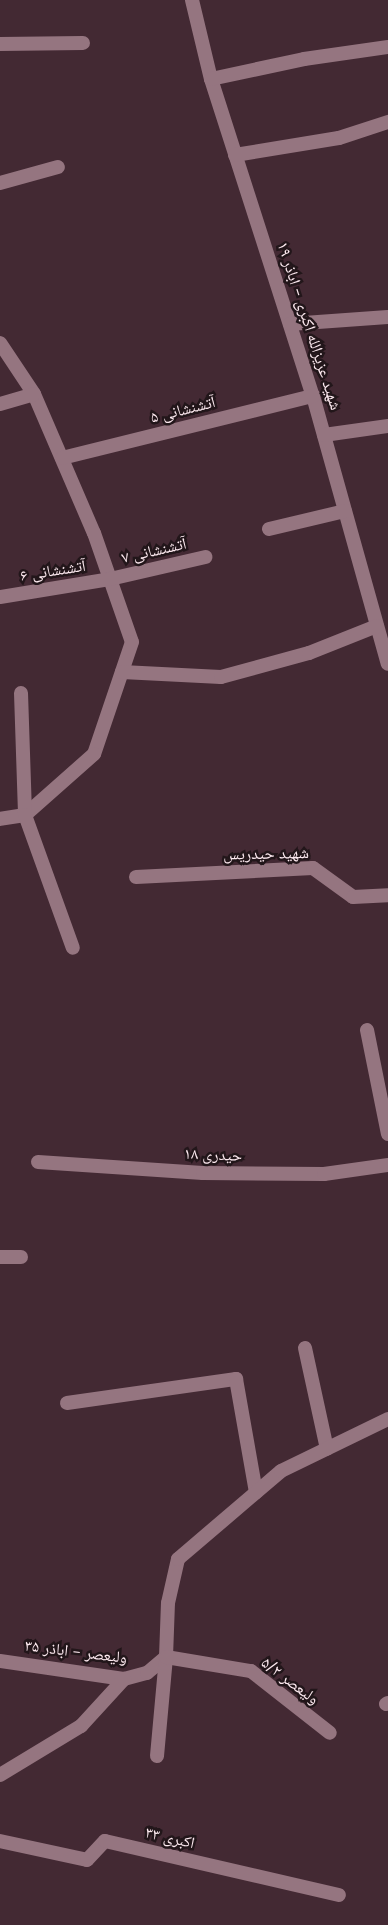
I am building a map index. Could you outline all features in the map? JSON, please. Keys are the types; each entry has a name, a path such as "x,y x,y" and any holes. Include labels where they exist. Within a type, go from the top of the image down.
{"street":[{"name":"شهید عزیزالله اکبری - اباذر ۱۹","path":"192,0 211,79 313,396 388,664"},
{"path":"0,44 84,42"},
{"path":"211,79 304,58 388,47"},
{"path":"236,155 339,138 388,122"},
{"path":"0,183 58,167"},
{"path":"290,324 388,317"},
{"path":"0,343 34,394 62,458 110,579 132,642 94,754 25,814 0,819"},
{"path":"0,404 34,394"},
{"name":"آتشنشانی ۵","path":"62,458 313,396"},
{"path":"324,435 388,426"},
{"path":"269,529 345,511"},
{"name":"آتشنشانی ۷","path":"110,579 205,557"},
{"name":"آتشنشانی ۶","path":"0,596 110,579"},
{"path":"122,672 222,677 309,653 377,626"},
{"path":"21,693 25,814 73,948"},
{"name":"شهید حیدریس","path":"136,877 313,868 353,897 388,895"},
{"path":"367,1030 388,1134"},
{"name":"حیدری ۱۸","path":"38,1162 203,1173 314,1174 388,1165"},
{"path":"0,1257 21,1257"},
{"path":"305,1348 327,1449"},
{"path":"67,1403 236,1379 256,1492"},
{"path":"157,1756 166,1657 168,1604 178,1559 282,1471 388,1419"},
{"name":"ولیعصر - اباذر ۳۵","path":"0,1661 124,1679 147,1673 166,1657"},
{"name":"ولیعصر ۵/۲","path":"166,1657 251,1671 330,1733"},
{"path":"0,1775 81,1726 124,1679"},
{"name":"اکبری ۳۳","path":"0,1841 87,1860 105,1841 339,1895"}]}
